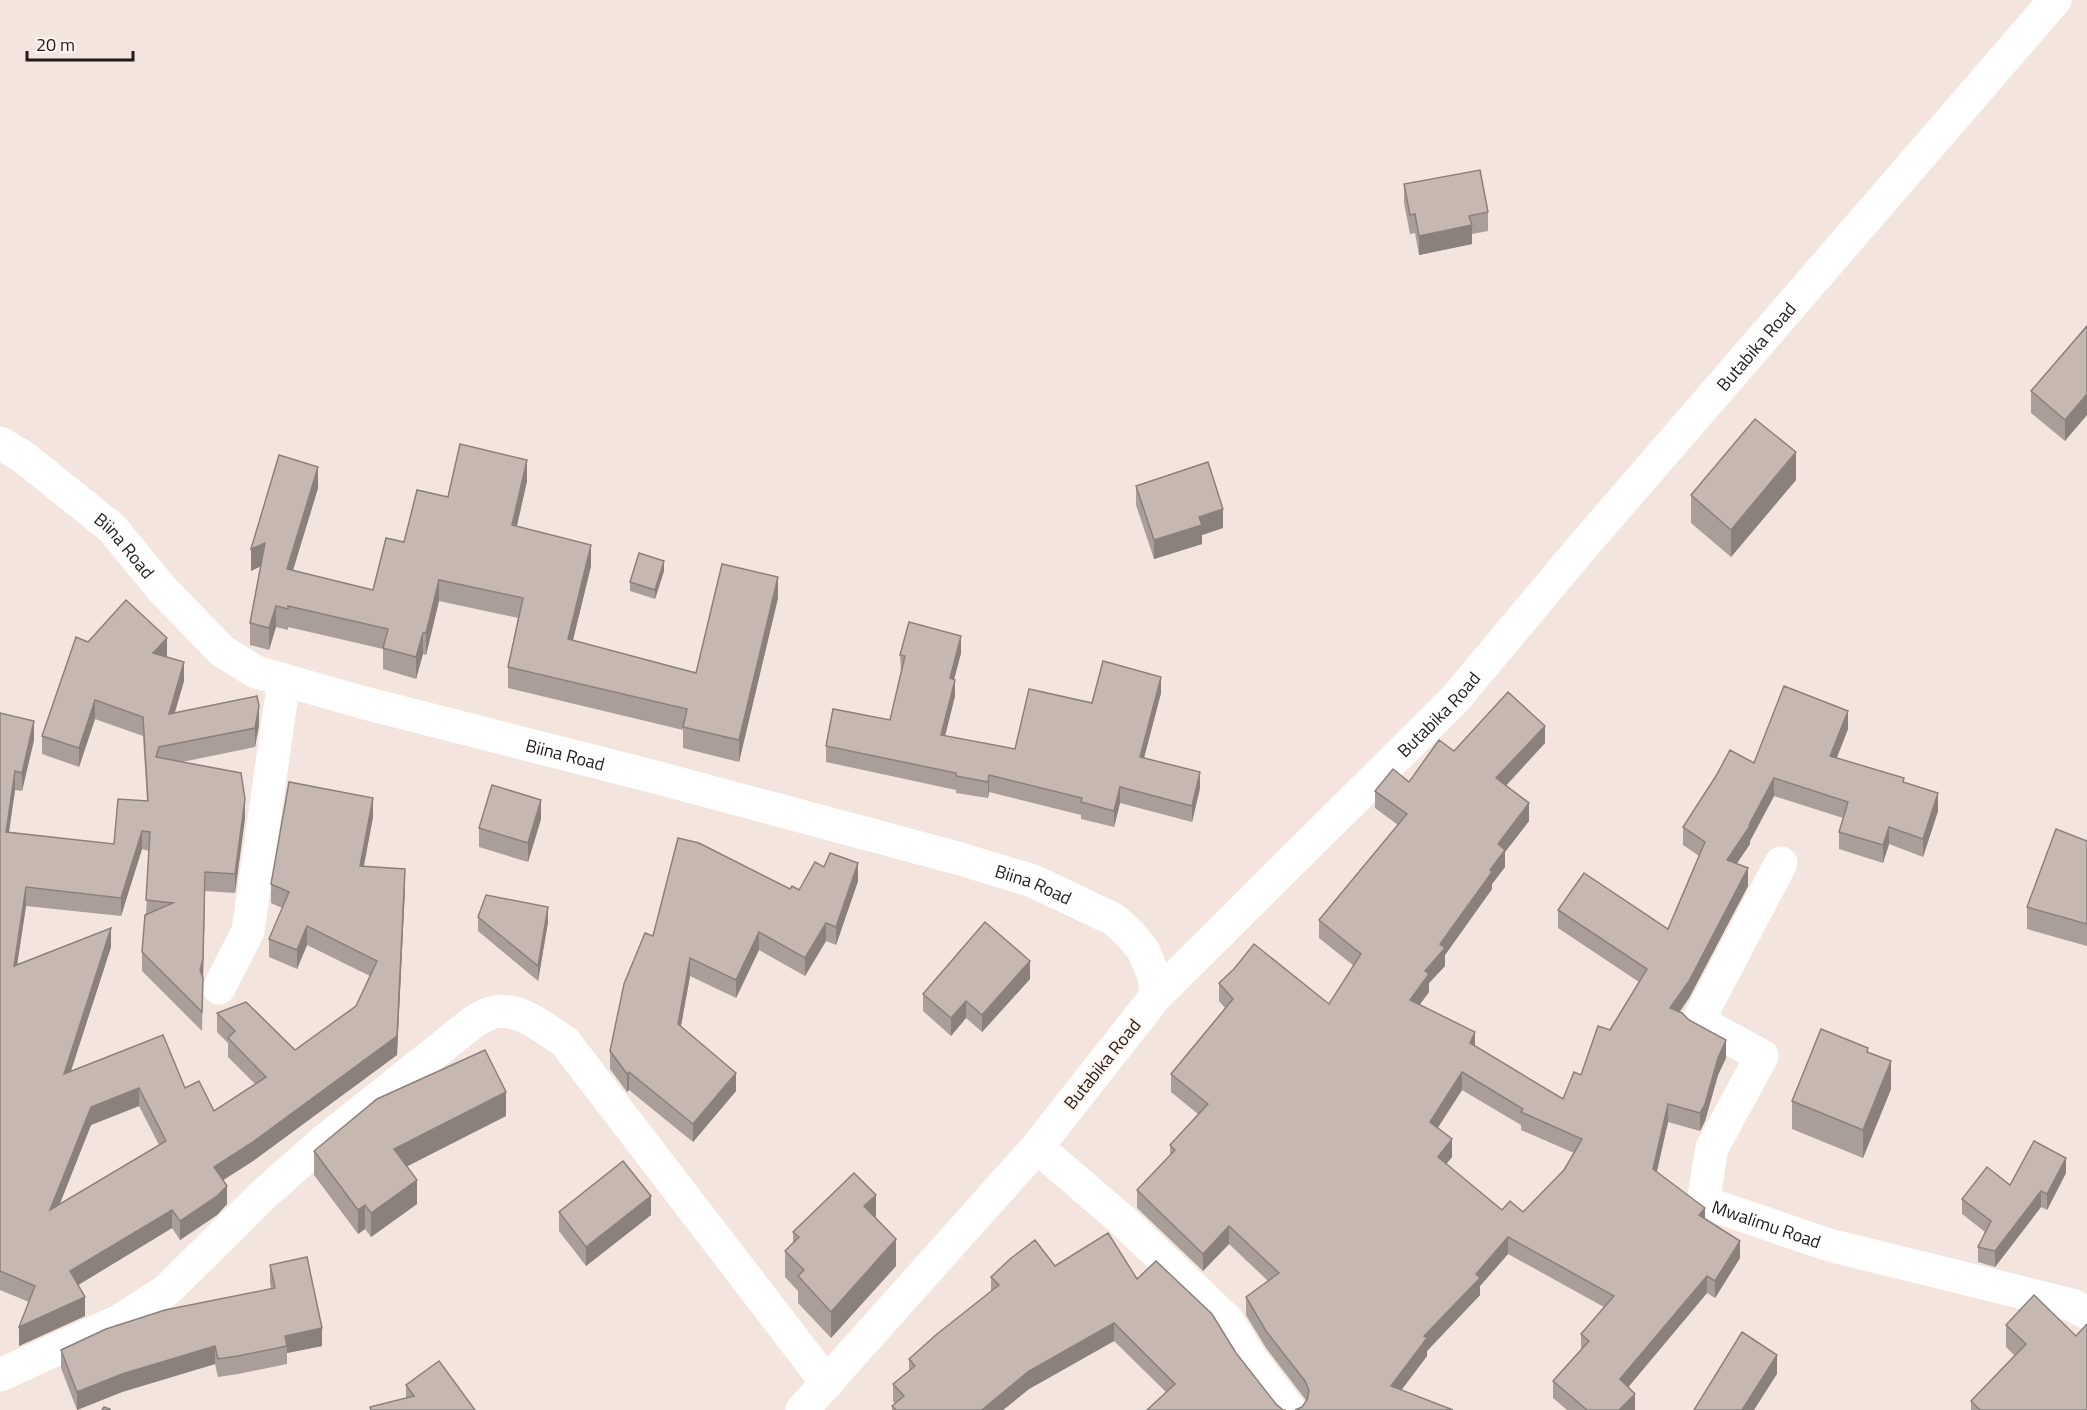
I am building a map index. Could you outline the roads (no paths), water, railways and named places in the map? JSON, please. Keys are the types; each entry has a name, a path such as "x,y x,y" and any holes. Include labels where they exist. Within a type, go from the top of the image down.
{"street":[{"name":"Butabika Road","path":"802,1410 1037,1147 1156,996 1455,699 2055,0"},
{"name":"Biina Road","path":"0,442 22,456 112,528 162,589 222,651 256,672 361,702 957,858 1033,881 1113,918 1143,950 1154,976 1156,996"},
{"path":"219,988 248,932 284,680"},
{"name":"Mwalimu Road","path":"1781,863 1698,1021 1762,1056 1712,1148 1703,1202 1829,1245 2072,1305 2087,1312"},
{"path":"0,1375 119,1321 167,1290 272,1187 323,1142 472,1023 490,1012 513,1013 529,1018 565,1042 827,1383"},
{"path":"1037,1147 1121,1219 1227,1320 1251,1359 1290,1410"}]}
